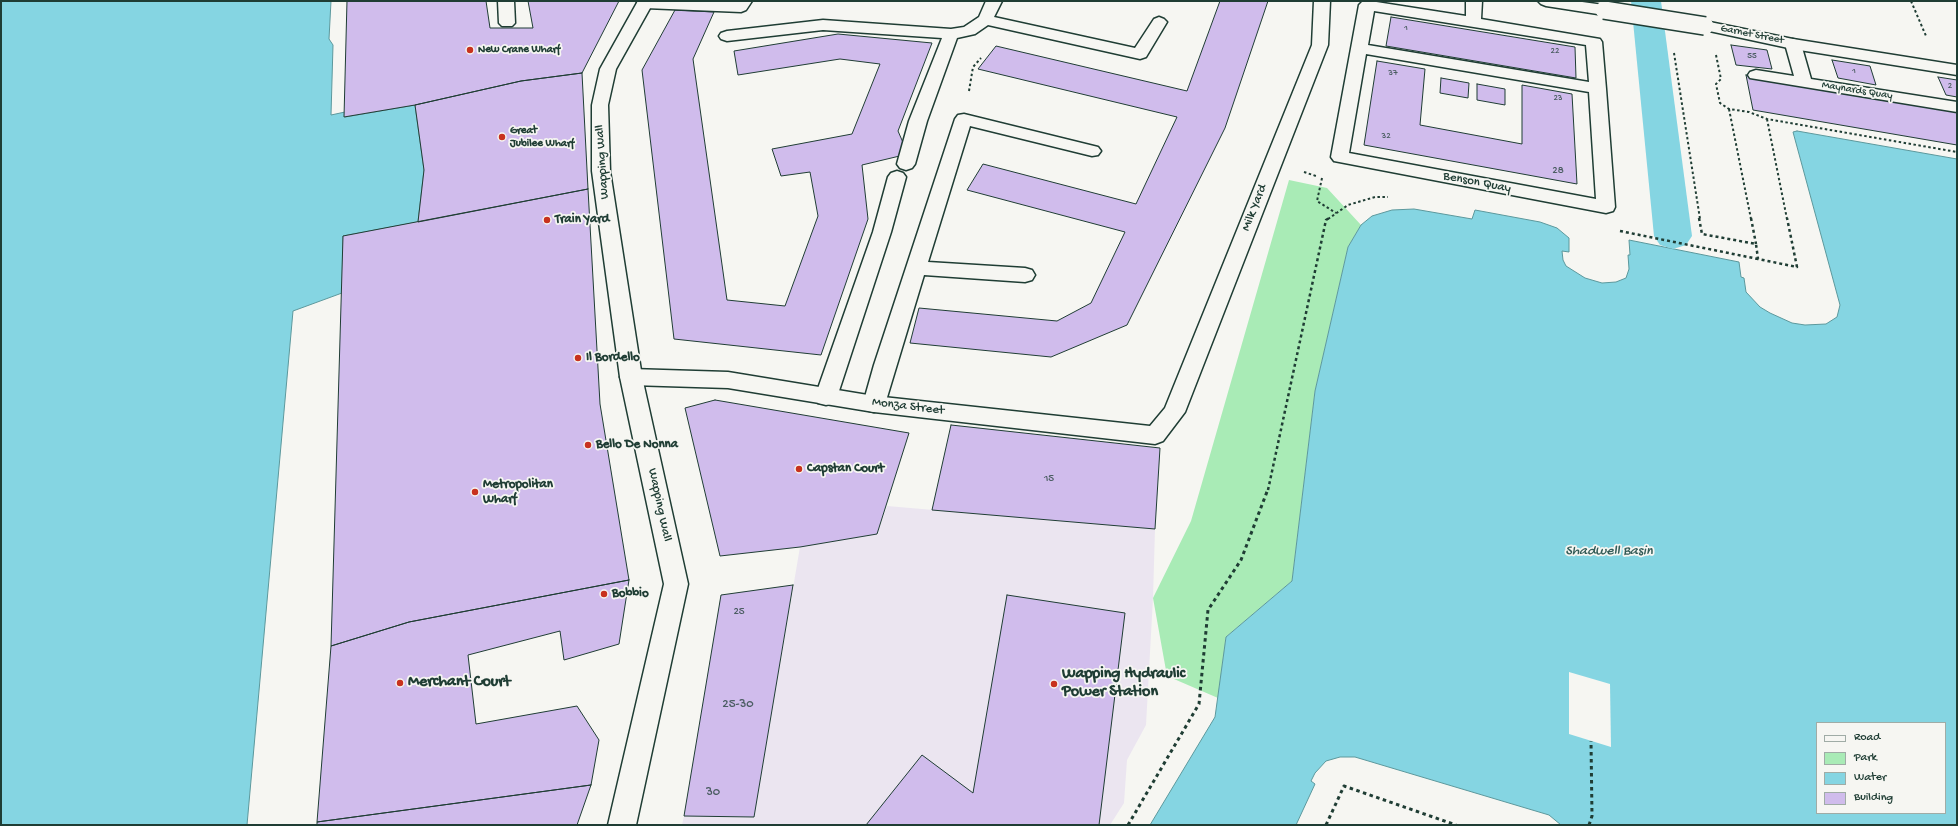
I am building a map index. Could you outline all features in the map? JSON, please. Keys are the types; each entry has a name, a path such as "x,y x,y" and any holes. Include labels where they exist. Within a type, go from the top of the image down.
{"street":[{"path":"506,1 507,23"},
{"path":"645,2 741,7 744,1"},
{"path":"727,36 823,25 951,34 969,31 985,20 994,1"},
{"name":"Milk Yard","path":"1174,412 1320,45 1322,1"},
{"path":"1473,23 1474,1"},
{"name":"Garnet Street","path":"1546,1 1707,26 1793,44 1957,70"},
{"name":"Wapping Wall","path":"622,825 676,584 631,377 601,171 600,105 608,69 645,2"},
{"name":"Benson Quay","path":"1367,5 1594,42 1606,207 1340,157 1359,48 1367,5"},
{"path":"985,20 1140,54 1159,22"},
{"path":"826,396 882,232 901,170 951,34"},
{"path":"1793,44 1804,83"},
{"path":"1359,48 1598,89"},
{"name":"Maynards Quay","path":"1756,75 1957,107"},
{"path":"874,404 964,119 1092,151"},
{"path":"916,268 1025,275"},
{"name":"Monza Street","path":"631,377 728,380 874,404 1155,435 1174,412"}],"path":[{"path":"1910,1 1926,37"},
{"path":"964,119 973,67 1008,26"},
{"path":"1707,26 1721,79 1716,84 1720,103 1729,109 1749,112 1767,119 1957,152"},
{"path":"1674,48 1702,234 1756,244"},
{"path":"1729,109 1758,259"},
{"path":"1614,230 1797,267 1767,119"},
{"path":"1304,168 1304,173 1322,177 1317,201 1336,213"},
{"path":"1128,825 1199,704 1208,610 1241,560 1266,497 1326,220 1348,205 1375,197 1395,196"},
{"path":"1589,825 1592,816 1591,741"},
{"path":"1326,825 1344,786 1456,825"}],"shaded area":[{"path":"887,506 1155,529 1146,725 1127,760 1124,803 1110,825 682,825 684,816 754,817 800,547 877,534"}],"green space":[{"path":"1289,180 1327,188 1361,225 1348,247 1315,391 1292,581 1226,637 1218,698 1167,676 1153,598 1191,521"}],"water":[{"path":"1,1 331,1 329,39 333,45 331,115 345,112 345,117 415,105 424,170 418,222 343,236 342,293 293,311 247,825 1,825"},
{"name":"Shadwell Basin","path":"1797,131 1957,159 1957,825 1561,825 1549,815 1355,757 1340,757 1326,761 1315,773 1311,781 1315,784 1296,825 1150,825 1215,717 1226,637 1292,581 1315,391 1348,247 1361,225 1372,216 1392,210 1414,209 1472,219 1475,210 1540,222 1557,228 1569,238 1569,252 1562,251 1563,260 1566,266 1585,278 1602,283 1616,282 1626,278 1629,269 1629,240 1739,262 1741,277 1744,278 1746,292 1760,307 1792,323 1805,325 1826,324 1837,317 1840,305 1793,132"}],"pier":[{"path":"1569,672 1610,684 1611,747 1569,734"}],"building":[{"name":"New Crane Wharf","path":"347,1 486,1 490,28 533,28 528,1 619,1 582,73 521,81 415,105 344,117"},
{"path":"1220,1 1268,1 1225,128 1127,325 1051,357 910,343 919,308 1057,321 1091,303 1125,232 967,190 983,164 1136,204 1177,117 978,69 996,46 1187,91"},
{"path":"675,10 714,12 693,59 727,300 785,306 818,216 810,172 781,176 772,149 852,134 880,64 840,59 738,75 734,51 838,34 932,43 898,131 908,154 862,165 868,219 821,355 674,339 642,70"},
{"path":"1391,17 1575,47 1576,78 1386,46"},
{"path":"1731,45 1767,50 1772,69 1736,65"},
{"path":"1832,60 1870,66 1876,85 1838,78"},
{"path":"1377,61 1425,69 1420,125 1522,144 1522,85 1572,94 1577,184 1364,145"},
{"name":"Great Jubilee Wharf","path":"582,73 588,189 418,222 424,170 415,105 521,81"},
{"path":"1746,75 1957,111 1957,145 1753,110"},
{"path":"1938,77 1957,80 1957,97 1946,95"},
{"path":"1441,78 1469,83 1468,98 1440,93"},
{"path":"1477,84 1505,89 1505,105 1477,100"},
{"name":"Metropolitan Wharf","path":"588,189 600,404 629,580 409,622 331,646 343,236"},
{"name":"Capstan Court","path":"715,400 909,433 877,534 800,547 720,556 685,408"},
{"path":"951,425 1160,448 1155,529 932,510"},
{"name":"Merchant Court","path":"629,580 619,644 564,660 560,631 468,655 476,724 577,706 599,740 591,785 317,822 331,646 409,622"},
{"path":"793,585 754,817 684,816 721,595"},
{"name":"Wapping Hydraulic Power Station","path":"1007,595 1125,613 1099,825 866,825 922,755 973,793"},
{"path":"591,785 577,825 317,825 317,822"}],"waterway":[{"path":"1646,1 1673,236"}],"place":[{"name":"New Crane Wharf","path":"470,50"},
{"name":"Great Jubilee Wharf","path":"502,137"},
{"name":"Train Yard","path":"547,220"},
{"name":"Il Bordello","path":"578,358"},
{"name":"Bello De Nonna","path":"588,445"},
{"name":"Capstan Court","path":"799,469"},
{"name":"Metropolitan Wharf","path":"475,492"},
{"name":"Bobbio","path":"604,594"},
{"name":"Merchant Court","path":"400,683"},
{"name":"Wapping Hydraulic Power Station","path":"1054,684"}]}
